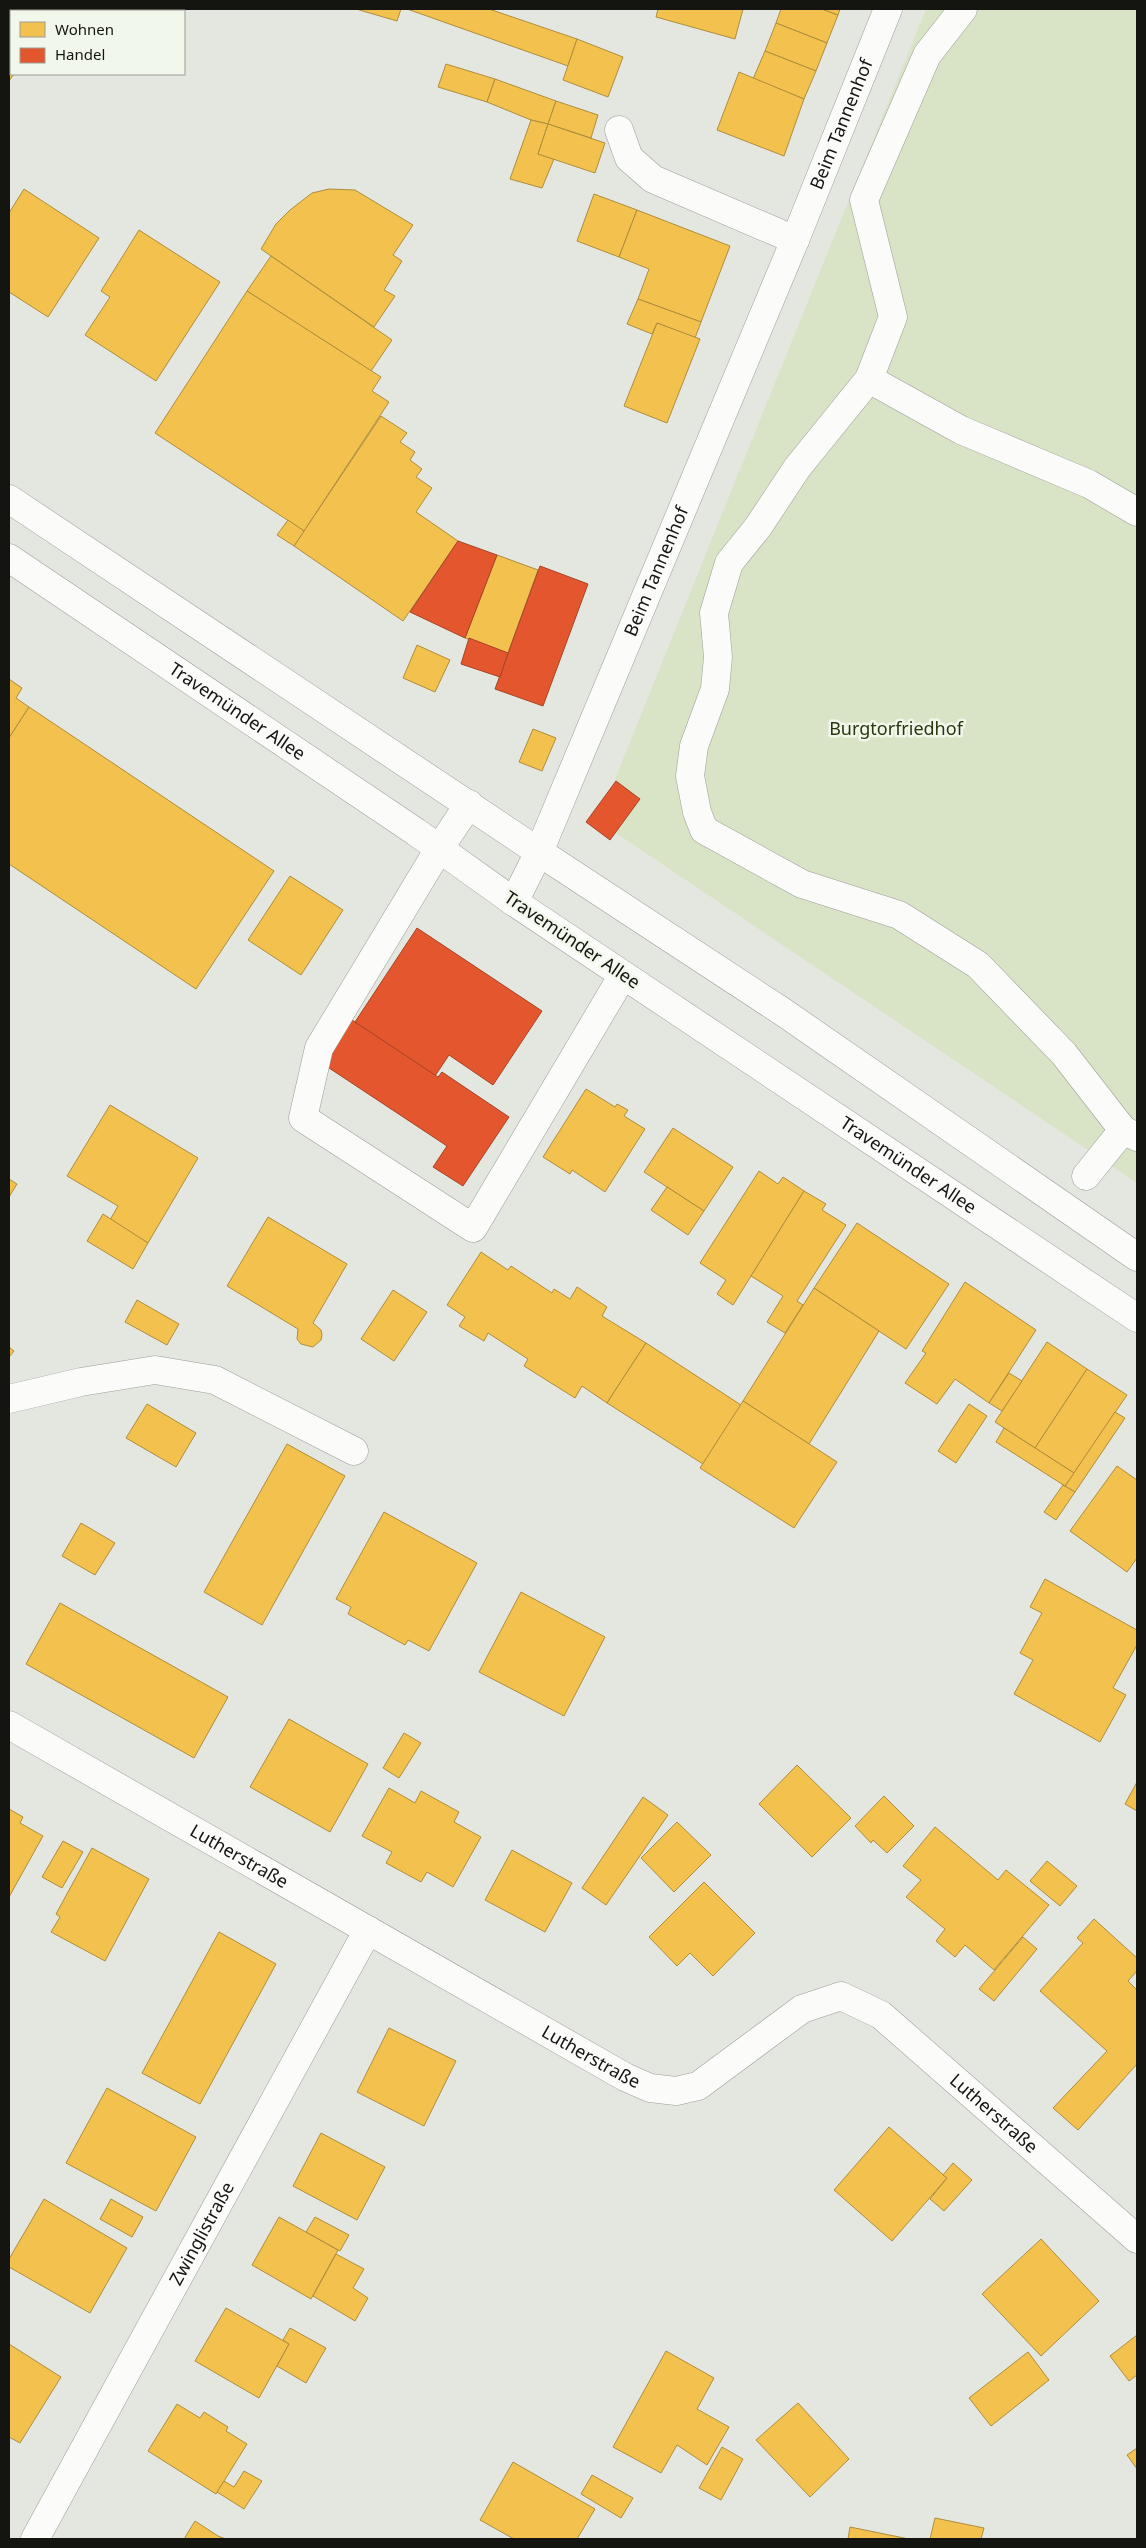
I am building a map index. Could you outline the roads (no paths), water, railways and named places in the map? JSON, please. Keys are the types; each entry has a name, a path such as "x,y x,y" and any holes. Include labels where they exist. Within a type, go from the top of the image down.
{"main road":[{"name":"Beim Tannenhof","path":"514,902 539,852 796,240 888,9"},
{"path":"963,9 927,55 864,200 893,318 870,379 797,468 758,527 729,563 714,613 718,657 715,689 694,746 690,776 697,812 704,830 802,884 898,915 978,965 1064,1054 1130,1133 1086,1176"},
{"path":"619,130 629,158 653,179 796,240"},
{"path":"870,379 961,430 1089,484 1137,512"},
{"path":"9,499 775,1007 1137,1257"},
{"name":"Travemünder Allee","path":"9,558 439,849 514,902 1137,1318"},
{"path":"469,804 439,849 319,1048 303,1118 473,1228 623,975"},
{"path":"9,1399 81,1382 154,1370 215,1380 354,1451"},
{"name":"Lutherstraße","path":"9,1725 626,2078 650,2088 676,2091 698,2086 802,2008 840,1996 882,2015 1137,2239"},
{"name":"Zwinglistraße","path":"35,2539 368,1930"}],"park label":[{"name":"Burgtorfriedhof","path":"896,729"}]}
